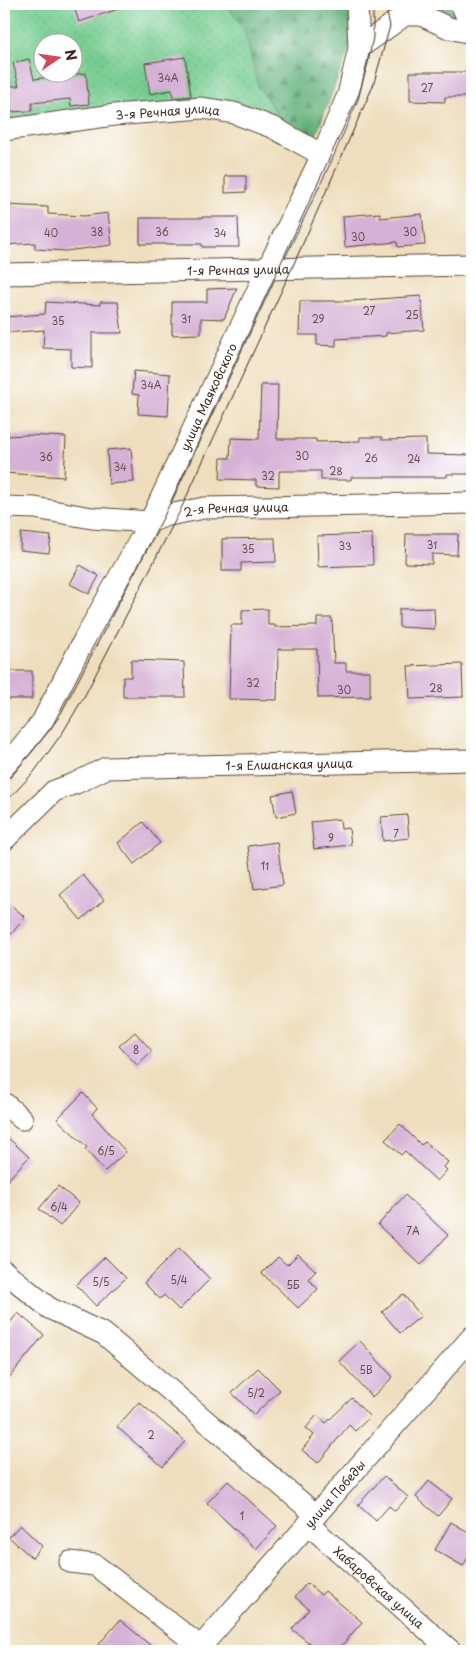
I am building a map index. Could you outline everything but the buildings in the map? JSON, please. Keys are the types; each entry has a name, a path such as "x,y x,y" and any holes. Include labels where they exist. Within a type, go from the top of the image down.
{"street":[{"name":"улица Маяковского","path":"6,763 42,722 150,522 322,155 348,96 359,48 357,4"},
{"path":"461,4 472,28"},
{"path":"359,48 405,15 421,15 449,28 472,33"},
{"name":"3-я Речная улица","path":"4,130 114,115 202,108 234,113 274,128 322,155"},
{"name":"1-я Речная улица","path":"4,274 472,265"},
{"name":"2-я Речная улица","path":"4,507 36,508 92,518 150,522 164,516 204,508 472,503"},
{"name":"1-я Елшанская улица","path":"4,840 54,791 76,783 106,768 472,760"},
{"path":"4,1103 22,1119"},
{"name":"Хабаровская улица","path":"5,1275 49,1308 104,1334 312,1519 451,1651"},
{"name":"улица Победы","path":"199,1649 472,1337"},
{"path":"70,1562 95,1565 199,1649"}],"green space":[{"path":"4,4 226,4 244,29 258,86 282,122 240,105 4,122"},
{"path":"226,4 349,4 350,46 316,135 282,122 258,86 244,30"},
{"path":"396,4 454,4 463,26 398,13"}],"tram line":[{"path":"4,783 32,752 59,717 164,516 359,94 373,37 373,4"},
{"path":"4,804 34,772 63,732 85,695 179,513 292,268 373,86 390,26 385,4"}]}
